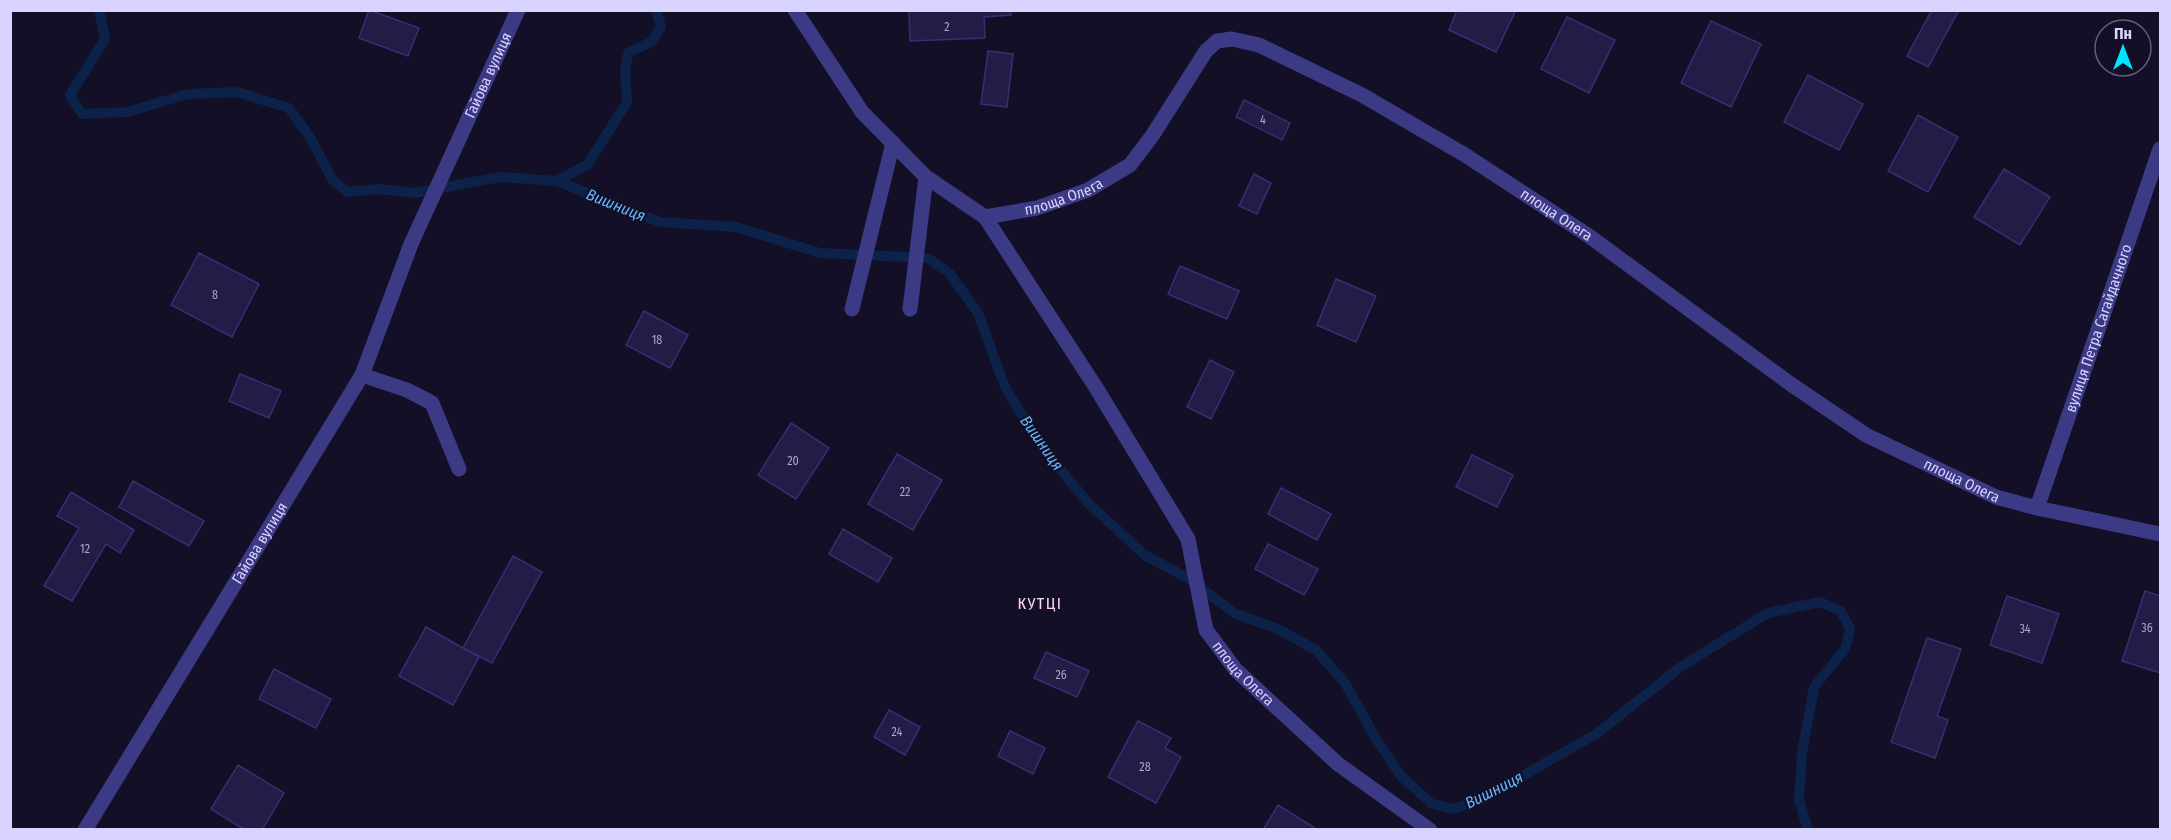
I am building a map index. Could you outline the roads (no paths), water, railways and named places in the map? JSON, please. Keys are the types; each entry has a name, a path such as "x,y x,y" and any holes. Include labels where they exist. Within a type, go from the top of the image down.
{"street":[{"name":"Гайова вулиця","path":"84,830 362,375 411,244 518,10"},
{"name":"площа Олега","path":"795,10 862,112 926,177 985,217 1095,386 1188,538 1206,630 1236,670 1338,764 1430,830"},
{"name":"площа Олега","path":"985,217 1037,208 1088,190 1130,165 1152,136 1206,51 1217,41 1232,39 1259,45 1362,95 1465,155 1589,236 1792,385 1866,435 1996,497 2160,534"},
{"path":"852,309 892,143"},
{"name":"вулиця Петра Сагайдачного","path":"2037,508 2160,149"},
{"path":"910,309 926,177"},
{"path":"362,375 407,390 432,403 459,469"}],"waterway":[{"name":"Вишниця","path":"99,10 105,39 70,95 82,114 127,112 188,94 237,92 289,108 310,137 332,179 347,192 378,189 415,193 500,177 557,181 660,222 736,227 820,253 928,258 950,274 978,313 1005,387 1040,444 1088,503 1146,556 1188,578 1234,613 1278,629 1316,650 1345,683 1375,737 1401,776 1432,804 1453,809 1482,799 1596,734 1682,666 1768,613 1820,602 1841,611 1850,629 1845,649 1814,687 1802,753 1799,800 1808,830"},
{"path":"557,181 588,164 627,102 625,71 628,53 651,42 661,27 656,10"}],"district":[{"name":"КУТЦІ","path":"1040,603"}]}
